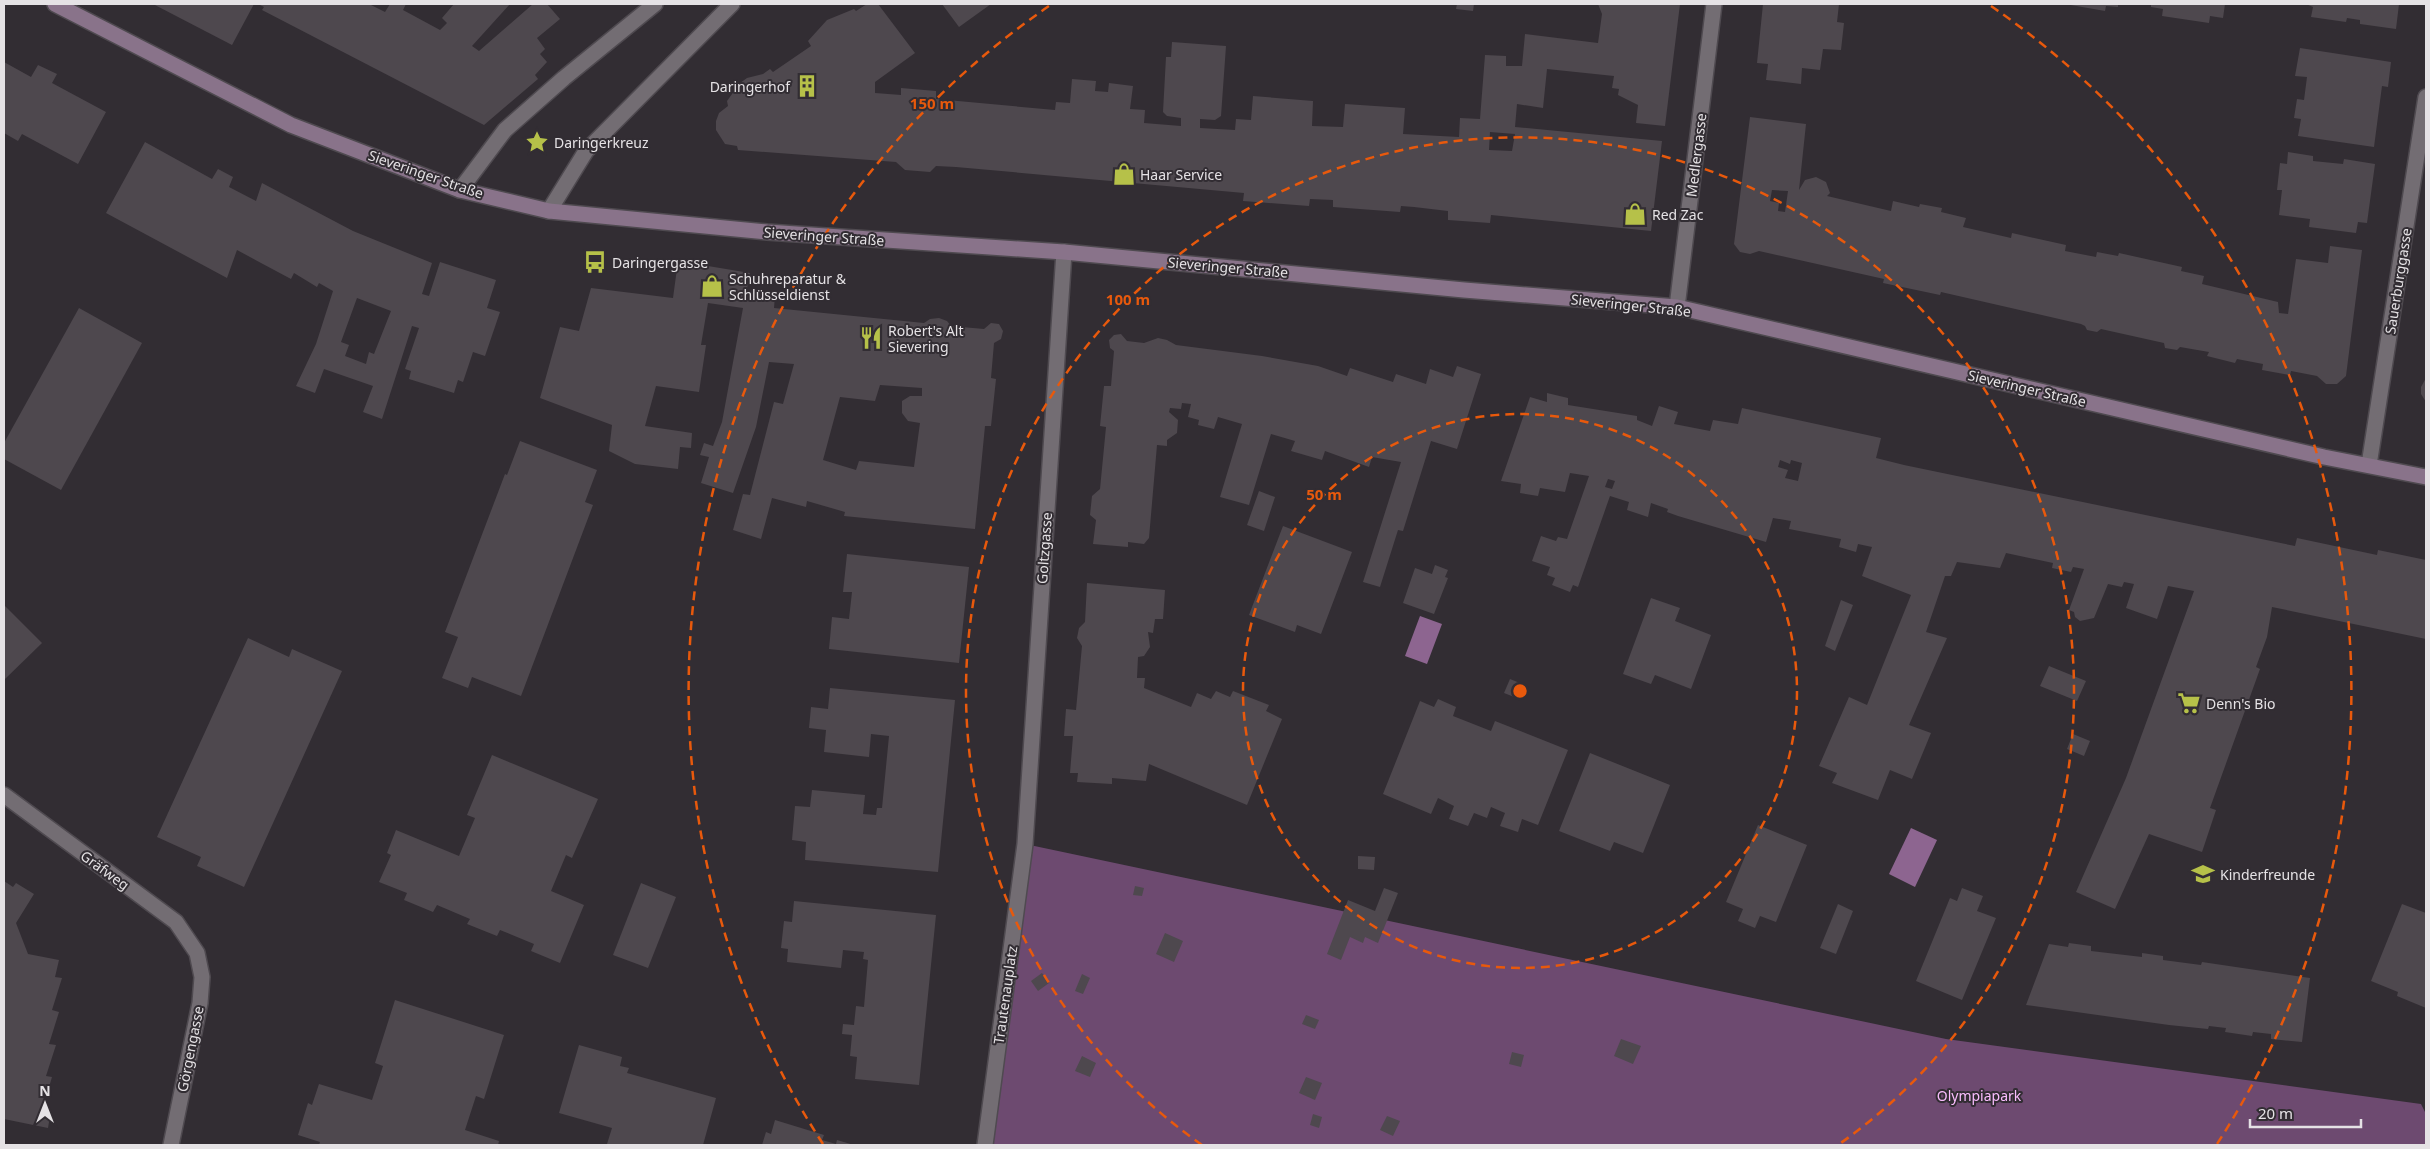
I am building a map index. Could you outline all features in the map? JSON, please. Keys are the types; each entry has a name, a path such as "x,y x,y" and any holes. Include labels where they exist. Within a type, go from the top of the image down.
{"main road":[{"name":"Sieveringer Straße","path":"55,4 291,125 460,190 549,211 767,232 1064,252 1464,290 1677,307 2426,477"}],"street":[{"path":"460,190 505,130 564,78 655,4"},
{"path":"549,211 586,151 732,4"},
{"name":"Medlergasse","path":"1677,307 1714,4"},
{"name":"Sauerburggasse","path":"2369,465 2426,97"},
{"name":"Goltzgasse","path":"1025,844 1064,252"},
{"name":"Gräfweg","path":"4,795 176,922 196,953"},
{"name":"Trautenauplatz","path":"985,1145 1025,844"},
{"name":"Görgengasse","path":"171,1145 200,1003 202,977 196,953"}],"green space":[{"name":"Olympiapark","path":"1025,844 1946,1039 2421,1104 2426,1114 2426,1145 985,1145"}],"shaded area":[{"path":"1420,616 1442,624 1427,664 1405,656"},
{"path":"1911,828 1937,840 1915,887 1889,874"}],"building":[{"path":"153,4 254,4 232,45"},
{"path":"258,4 369,4 385,12 390,4 406,4 403,10 440,30 447,23 442,18 454,4 510,4 472,46 479,51 533,4 547,4 560,19 537,38 545,49 540,54 547,62 535,75 538,79 484,125 262,10 264,7"},
{"path":"867,4 878,4 915,53 875,82 875,93 901,95 901,88 936,91 936,99 1055,110 1056,102 1070,103 1072,79 1096,81 1095,91 1108,92 1109,83 1133,86 1130,109 1145,110 1144,123 1181,126 1181,118 1167,116 1163,112 1166,57 1171,57 1172,42 1226,46 1221,116 1215,120 1200,119 1200,128 1235,130 1236,119 1251,120 1253,96 1313,101 1312,126 1343,127 1345,104 1405,108 1403,134 1459,137 1460,118 1480,119 1485,55 1506,56 1506,66 1522,66 1525,34 1598,43 1602,14 1598,4 1680,4 1665,126 1636,123 1638,105 1618,95 1619,89 1612,88 1614,76 1547,69 1543,108 1517,104 1515,127 1662,141 1651,231 1491,215 1490,223 1448,220 1448,211 1414,207 1401,206 1400,212 1333,207 1333,200 1310,199 1309,206 1243,201 1244,193 956,167 936,166 930,172 905,170 896,162 738,150 737,146 725,144 716,130 716,121 719,113 728,106 727,101 740,83 747,78 763,74 770,69 773,72 811,46 808,41 827,20 854,9 856,11","holes":["1490,132 1515,134 1512,151 1489,150"]},
{"path":"942,4 991,4 959,27"},
{"path":"1457,4 1474,4 1473,11 1456,9"},
{"path":"1763,4 1839,4 1837,22 1844,23 1841,50 1823,49 1820,70 1802,68 1801,84 1766,80 1768,64 1757,63"},
{"path":"2065,4 2118,4 2118,7 2106,6 2105,11"},
{"path":"2151,4 2225,4 2223,18 2210,16 2209,23 2162,16 2163,9 2151,7"},
{"path":"2306,4 2399,4 2396,29 2360,24 2360,20 2347,18 2346,22 2311,17 2313,7"},
{"path":"2300,48 2391,62 2388,87 2382,86 2374,147 2298,136 2301,119 2294,118 2297,99 2304,100 2307,77 2295,76"},
{"path":"4,62 31,77 38,65 57,74 52,83 106,112 78,164 22,134 18,141 4,133"},
{"path":"1750,117 1806,124 1799,190 1805,180 1816,177 1826,182 1830,193 1827,196 1891,211 1893,201 1919,207 1920,204 1942,208 1941,212 1966,218 1963,227 2011,238 2012,233 2066,245 2065,251 2096,257 2097,252 2118,256 2119,253 2182,267 2181,271 2204,276 2202,284 2278,302 2279,313 2288,314 2296,259 2328,263 2330,246 2362,250 2346,376 2337,384 2326,384 2317,376 2291,371 2290,375 2262,370 2263,364 2237,359 2235,363 2207,356 2209,352 2180,347 2177,350 2165,348 2164,343 2101,329 2097,332 2087,330 2081,324 1941,292 1940,295 1883,283 1884,279 1759,251 1750,254 1740,252 1734,244","holes":["1772,190 1788,191 1785,212 1778,211 1779,203 1770,201"]},
{"path":"145,142 212,179 218,169 233,177 229,187 256,201 262,183 353,231 432,263 422,294 429,296 440,262 496,280 487,308 500,312 485,356 473,352 463,382 458,380 454,393 409,379 411,371 405,369 419,328 412,326 382,419 363,412 373,386 324,369 315,393 296,386 316,344 333,291 319,283 317,287 294,273 291,279 237,250 227,278 106,213","holes":["357,298 391,311 374,354 369,352 366,364 345,356 349,345 341,342"]},
{"path":"2288,152 2313,156 2313,161 2343,164 2344,159 2375,164 2367,223 2358,222 2356,233 2309,227 2310,219 2279,215 2282,190 2277,190 2280,163 2287,164"},
{"path":"678,261 750,273 746,294 775,295 774,308 924,323 930,319 939,318 947,321 951,326 984,329 991,323 999,324 1003,331 1001,339 994,343 991,378 996,379 991,426 985,426 975,529 844,516 845,512 807,501 806,507 772,498 761,539 733,530 743,494 750,495 774,402 783,404 794,364 769,362 756,427 733,493 701,483 709,457 700,455 704,443 713,446 722,422 743,308 708,303 701,345 706,345 699,392 656,386 645,426 692,433 691,448 680,447 678,469 635,464 609,451 612,425 540,398 560,327 579,331 591,288 673,298","holes":["880,385 922,388 922,396 910,396 902,401 902,413 908,421 920,423 914,467 859,461 856,470 823,460 840,397 875,401"]},
{"path":"79,308 142,343 61,490 4,459 4,443"},
{"path":"1121,334 1127,341 1144,343 1158,338 1176,345 1262,356 1318,366 1347,376 1350,368 1393,382 1396,374 1426,384 1430,369 1453,377 1457,366 1481,374 1457,449 1431,441 1403,531 1398,530 1380,587 1363,582 1401,462 1372,457 1369,467 1325,451 1322,460 1291,451 1295,441 1271,434 1249,505 1220,497 1242,424 1218,417 1214,429 1198,425 1199,420 1188,417 1191,404 1182,403 1181,409 1170,408 1169,412 1178,420 1177,433 1167,440 1167,446 1157,445 1149,538 1144,544 1128,542 1128,547 1093,544 1096,520 1090,515 1092,496 1100,489 1106,427 1100,426 1104,386 1111,386 1114,351 1110,348 1109,340 1114,335"},
{"path":"2426,378 2426,402 2421,394 2421,387"},
{"path":"1547,393 1568,398 1568,405 1637,416 1637,420 1652,426 1659,406 1678,412 1674,424 1710,431 1713,420 1738,424 1742,408 1881,438 1876,458 1904,465 2295,546 2297,538 2377,555 2378,550 2426,560 2426,639 2272,607 2267,637 2256,667 2260,669 2210,808 2216,810 2202,852 2149,834 2115,909 2076,892 2126,778 2194,591 2168,586 2157,619 2126,608 2134,584 2124,582 2122,587 2108,584 2094,618 2080,621 2075,617 2074,612 2069,610 2084,569 2073,567 2071,572 2052,568 2053,563 2006,553 2000,568 1957,562 1951,576 1945,576 1926,632 1947,638 1909,725 1931,733 1912,779 1890,770 1878,800 1832,783 1837,773 1819,766 1849,697 1867,705 1911,595 1862,576 1872,547 1858,544 1856,552 1839,547 1841,539 1789,529 1791,521 1773,518 1766,542 1678,516 1667,512 1668,509 1651,503 1648,517 1627,510 1629,502 1610,496 1578,587 1573,585 1570,592 1552,585 1555,578 1547,575 1550,567 1532,561 1541,536 1556,541 1558,537 1567,539 1589,476 1570,473 1565,492 1540,488 1538,496 1520,493 1521,484 1501,481 1530,397 1547,402","holes":["1780,460 1790,464 1791,460 1802,463 1798,481 1785,478 1788,470 1778,467","1608,479 1615,481 1612,489 1605,487"]},
{"path":"520,441 597,470 585,502 593,505 521,696 472,677 468,688 442,678 458,637 445,632 505,474 507,475"},
{"path":"1259,491 1275,497 1264,531 1247,525"},
{"path":"1283,526 1352,552 1321,634 1297,625 1295,632 1249,615"},
{"path":"847,554 969,567 959,663 829,649 832,617 849,619 852,592 843,592"},
{"path":"1435,565 1448,570 1445,577 1448,578 1434,614 1403,603 1415,568 1432,574"},
{"path":"1087,583 1165,590 1163,619 1155,619 1153,633 1148,632 1150,647 1144,656 1138,657 1137,678 1145,678 1144,688 1191,707 1197,693 1211,699 1216,691 1230,697 1233,691 1269,705 1266,711 1282,719 1247,805 1149,764 1146,781 1112,778 1112,784 1077,782 1078,773 1070,773 1073,736 1064,736 1066,709 1076,710 1082,646 1077,638 1079,628 1085,622"},
{"path":"1651,598 1680,608 1675,621 1711,635 1691,689 1655,675 1651,684 1623,674"},
{"path":"1841,600 1853,605 1835,651 1825,646"},
{"path":"4,605 42,643 4,680"},
{"path":"248,638 289,657 292,649 342,671 244,887 197,866 201,857 157,837"},
{"path":"2049,666 2086,681 2077,701 2040,686"},
{"path":"1510,679 1527,686 1522,700 1504,693"},
{"path":"830,688 955,700 938,872 805,860 806,842 792,840 795,806 810,807 812,790 865,795 863,814 876,815 877,808 882,808 889,736 871,734 869,757 824,752 826,730 809,728 811,707 828,709"},
{"path":"1438,699 1456,707 1453,716 1491,731 1495,721 1568,750 1538,825 1522,819 1518,832 1500,826 1505,813 1491,807 1487,818 1474,813 1468,826 1449,819 1454,806 1438,798 1431,814 1383,794 1420,701 1434,707"},
{"path":"2073,734 2090,741 2084,756 2067,749"},
{"path":"1590,753 1670,785 1643,853 1614,842 1610,851 1559,831"},
{"path":"492,755 598,799 572,858 566,855 551,891 584,905 560,963 531,951 534,944 500,930 497,936 467,924 470,919 437,905 433,912 404,900 407,893 379,882 391,855 387,853 396,830 459,856 475,818 467,815"},
{"path":"1758,825 1807,845 1776,922 1760,916 1755,928 1738,921 1743,909 1726,902"},
{"path":"1358,856 1375,857 1374,870 1358,869"},
{"path":"4,881 13,887 16,883 34,894 16,923 28,954 59,960 55,977 62,978 52,1010 59,1012 49,1044 56,1045 46,1076 52,1077 43,1108 51,1110 48,1128 4,1119"},
{"path":"641,883 676,897 648,968 613,955"},
{"path":"1135,886 1144,888 1142,896 1133,895"},
{"path":"1384,888 1398,893 1378,943 1365,937 1363,943 1350,937 1341,960 1327,954 1348,900 1375,911"},
{"path":"1962,888 1983,896 1977,911 1996,918 1962,1000 1916,981 1950,898 1957,901"},
{"path":"794,901 936,915 919,1085 855,1079 857,1057 850,1056 852,1035 842,1034 843,1024 854,1025 856,1006 864,1007 868,960 863,959 864,952 843,950 841,968 787,962 788,949 781,948 784,921 792,922"},
{"path":"1838,904 1853,911 1836,954 1820,948"},
{"path":"2402,904 2426,913 2426,1008 2397,996 2398,992 2371,981"},
{"path":"1165,933 1183,941 1174,962 1156,954"},
{"path":"2069,943 2091,946 2091,951 2142,957 2142,953 2163,956 2163,960 2201,965 2202,962 2310,978 2302,1042 2271,1039 2271,1034 2253,1032 2252,1036 2225,1032 2226,1028 2209,1026 2208,1029 2169,1025 2026,1005 2049,944 2068,947"},
{"path":"1042,973 1049,983 1038,991 1031,981"},
{"path":"1082,974 1090,978 1083,994 1075,991"},
{"path":"395,1000 504,1035 484,1099 476,1096 465,1130 499,1141 498,1145 319,1145 320,1142 298,1135 308,1103 312,1105 319,1084 372,1100 383,1066 375,1063"},
{"path":"1306,1015 1319,1020 1315,1029 1302,1024"},
{"path":"1621,1039 1641,1046 1633,1064 1614,1056"},
{"path":"579,1045 622,1057 620,1066 629,1068 627,1073 716,1098 703,1145 607,1144 612,1128 559,1113"},
{"path":"1512,1052 1524,1055 1521,1067 1509,1064"},
{"path":"1082,1056 1096,1063 1090,1077 1075,1071"},
{"path":"1306,1077 1322,1083 1315,1100 1299,1093"},
{"path":"1313,1114 1322,1117 1319,1128 1310,1125"},
{"path":"1387,1116 1400,1121 1393,1136 1380,1130"},
{"path":"775,1120 824,1135 822,1140 836,1144 837,1140 854,1145 762,1145 766,1132 771,1134"}],"place":[{"name":"Daringerhof","path":"807,86"},
{"name":"Daringerkreuz","path":"537,142"},
{"name":"Haar Service","path":"1124,174"},
{"name":"Red Zac","path":"1635,214"},
{"name":"Daringergasse","path":"595,262"},
{"name":"Schuhreparatur & Schlüsseldienst","path":"712,286"},
{"name":"Robert's Alt Sievering","path":"871,338"},
{"name":"Denn's Bio","path":"2189,703"},
{"name":"Kinderfreunde","path":"2203,874"}]}
